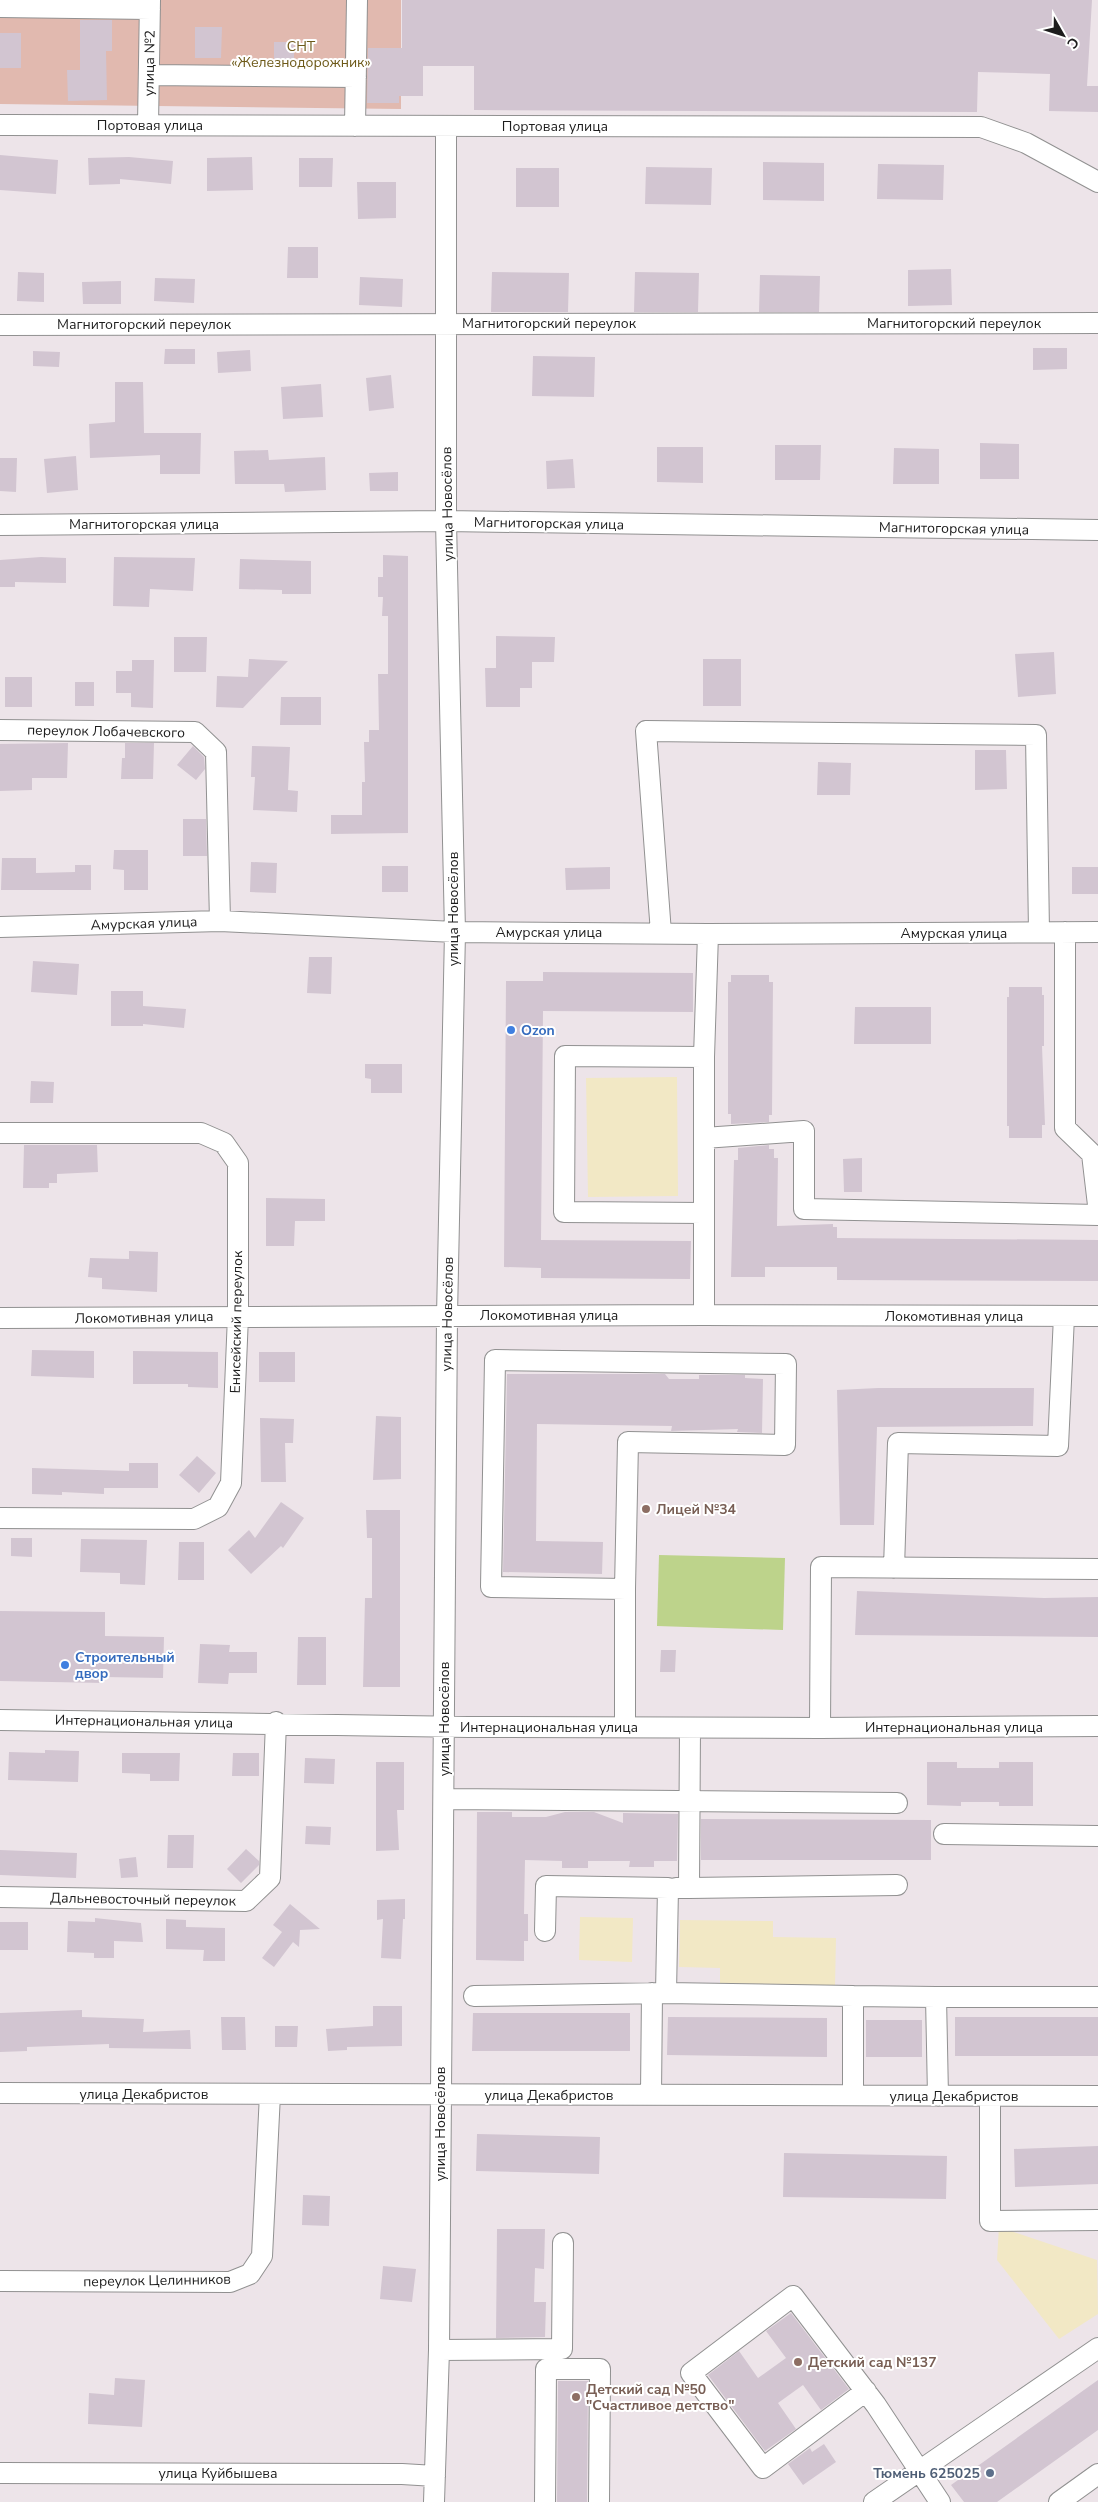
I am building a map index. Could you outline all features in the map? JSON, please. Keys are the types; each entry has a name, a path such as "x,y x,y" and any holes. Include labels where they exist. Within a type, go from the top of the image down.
{"street":[{"path":"355,126 357,0"},
{"path":"0,7 150,4"},
{"name":"улица №2","path":"148,125 150,4"},
{"path":"148,75 356,77"},
{"name":"Портовая улица","path":"0,125 981,127 1026,143 1098,182"},
{"name":"улица Новосёлов","path":"434,2502 439,2350 447,1316 455,932 446,522 446,126"},
{"name":"Магнитогорский переулок","path":"0,325 1098,323"},
{"name":"Магнитогорская улица","path":"0,524 446,522 1098,530"},
{"name":"переулок Лобачевского","path":"0,730 195,732 216,752 220,921"},
{"path":"660,932 646,730 1036,735 1039,932"},
{"name":"Амурская улица","path":"0,927 220,921 455,932 660,932 708,934 1098,932"},
{"path":"1065,932 1065,1128 1092,1154 1098,1205"},
{"path":"704,1315 704,1057 708,934"},
{"path":"704,1057 566,1056 564,1212 704,1213"},
{"path":"704,1138 804,1132 804,1209 1098,1215"},
{"name":"Енисейский переулок","path":"0,1133 201,1133 224,1143 238,1163 238,1316 231,1483 218,1507 194,1519 0,1518"},
{"name":"Локомотивная улица","path":"0,1318 704,1315 1098,1316"},
{"path":"894,1568 898,1443 1058,1446 1064,1316"},
{"path":"625,1589 491,1587 495,1360 786,1364 785,1444 628,1442 625,1589 626,1727"},
{"path":"820,1728 821,1567 1098,1569"},
{"name":"Интернациональная улица","path":"0,1720 690,1728 1098,1726"},
{"name":"Дальневосточный переулок","path":"0,1897 246,1901 270,1878 276,1722"},
{"path":"689,1888 690,1728"},
{"path":"444,1799 897,1803"},
{"path":"944,1834 1098,1836"},
{"path":"545,1931 546,1886 689,1888 897,1885"},
{"path":"651,2095 668,1888"},
{"path":"474,1996 659,1993 1098,1997"},
{"path":"853,1996 853,2094"},
{"path":"936,1997 938,2096"},
{"name":"улица Декабристов","path":"0,2093 1098,2096"},
{"name":"переулок Целинников","path":"0,2281 230,2282 250,2274 262,2256 270,2094"},
{"path":"990,2096 990,2221 1098,2220"},
{"path":"439,2350 562,2349 563,2243"},
{"path":"866,2391 763,2468 691,2373 793,2296 866,2391 940,2502"},
{"path":"874,2502 1098,2348"},
{"path":"545,2502 546,2369 600,2370 599,2502"},
{"name":"улица Куйбышева","path":"0,2473 392,2474 435,2476"},
{"path":"1069,2499 1098,2474"}],"green space":[{"name":"СНТ «Железнодорожник»","path":"0,0 401,0 401,109 0,104"},
{"path":"659,1555 785,1558 783,1630 657,1626"}],"shaded area":[{"path":"677,1077 678,1196 588,1197 586,1078"},
{"path":"580,1917 633,1918 632,1962 579,1960"},
{"path":"680,1920 773,1921 773,1937 836,1938 835,1986 720,1985 720,1968 679,1967"},
{"path":"999,2227 1097,2260 1098,2314 1059,2339 997,2260"}],"building":[{"path":"402,0 1092,0 1087,86 1098,86 1098,112 1049,111 1050,74 978,72 977,112 474,110 474,66 423,66 423,96 399,96 399,103 367,103 368,48 402,48"},
{"path":"80,20 112,20 112,51 106,51 107,100 68,101 67,70 80,70"},
{"path":"195,27 222,27 221,58 195,58"},
{"path":"0,33 21,33 21,68 0,68"},
{"path":"274,42 294,42 294,64 274,64"},
{"path":"0,155 58,160 56,194 0,190"},
{"path":"129,157 173,161 171,184 120,179 120,184 89,185 88,158"},
{"path":"252,157 253,190 207,191 207,158"},
{"path":"299,158 333,158 332,187 299,187"},
{"path":"763,162 824,163 824,201 763,200"},
{"path":"878,164 944,165 943,200 877,199"},
{"path":"646,167 712,168 711,205 645,204"},
{"path":"516,168 559,168 559,207 516,207"},
{"path":"357,182 396,182 396,218 358,219"},
{"path":"288,247 318,247 318,278 287,278"},
{"path":"951,269 952,305 908,306 908,270"},
{"path":"18,272 44,273 44,302 17,301"},
{"path":"492,272 569,273 568,312 491,312"},
{"path":"635,272 699,273 698,312 634,312"},
{"path":"760,275 820,276 819,312 759,312"},
{"path":"360,277 403,279 402,307 359,305"},
{"path":"155,278 195,279 194,303 154,301"},
{"path":"121,281 121,304 83,304 82,282"},
{"path":"1033,348 1067,348 1067,369 1033,370"},
{"path":"165,349 195,349 195,364 164,364"},
{"path":"250,350 251,371 218,373 217,352"},
{"path":"33,351 60,352 59,367 33,366"},
{"path":"533,356 595,357 594,397 532,396"},
{"path":"391,375 394,408 369,411 366,378"},
{"path":"115,382 143,382 144,433 201,433 200,474 160,474 160,455 90,458 89,424 115,422"},
{"path":"321,384 323,417 283,419 281,387"},
{"path":"980,443 1019,444 1019,479 980,479"},
{"path":"775,445 821,445 820,480 775,480"},
{"path":"657,447 703,447 703,483 657,482"},
{"path":"894,448 939,449 939,484 893,484"},
{"path":"268,450 269,460 325,457 326,490 285,492 284,484 235,484 234,451"},
{"path":"76,456 78,490 47,493 44,459"},
{"path":"0,458 17,458 16,492 0,491"},
{"path":"573,459 575,488 547,489 546,461"},
{"path":"398,472 398,491 370,491 369,473"},
{"path":"383,555 408,556 408,833 331,834 331,815 362,815 362,782 365,782 364,742 369,742 369,730 379,730 378,674 388,674 388,616 382,616 383,597 378,597 378,577 383,577"},
{"path":"41,557 66,558 66,583 15,582 15,587 0,587 0,560"},
{"path":"114,557 195,558 193,591 150,589 149,607 113,606"},
{"path":"240,559 311,561 311,594 282,594 282,590 239,589"},
{"path":"496,636 555,637 554,662 532,662 532,688 520,688 520,707 486,707 485,668 496,668"},
{"path":"174,637 207,637 206,672 174,672"},
{"path":"1054,652 1056,694 1018,697 1015,654"},
{"path":"249,659 288,661 243,708 216,707 217,676 248,677"},
{"path":"703,659 741,659 741,706 703,706"},
{"path":"132,660 154,660 153,708 131,707 131,693 116,693 116,671 132,671"},
{"path":"5,677 32,677 32,707 5,707"},
{"path":"75,682 94,682 94,706 75,706"},
{"path":"281,697 321,697 321,725 280,725"},
{"path":"68,743 67,778 32,778 32,790 0,791 0,744"},
{"path":"125,743 154,743 153,779 121,779 122,758 125,758"},
{"path":"193,746 204,757 205,769 196,780 177,765"},
{"path":"252,746 290,747 288,790 298,791 297,812 253,810 255,777 251,777"},
{"path":"975,750 1006,750 1007,789 975,790"},
{"path":"818,762 851,763 850,795 817,795"},
{"path":"183,819 206,819 207,856 183,856"},
{"path":"114,850 148,850 148,890 124,890 124,870 113,869"},
{"path":"2,858 36,858 36,873 75,872 75,865 91,865 91,890 1,890"},
{"path":"251,862 277,863 276,893 250,892"},
{"path":"382,866 408,866 408,892 382,892"},
{"path":"610,867 610,889 566,890 565,868"},
{"path":"1072,867 1098,867 1098,894 1072,894"},
{"path":"309,957 332,957 331,994 307,993"},
{"path":"33,961 79,964 77,995 31,992"},
{"path":"543,972 693,973 693,1012 543,1011 541,1240 691,1241 690,1279 541,1278 541,1268 504,1267 506,981 543,981"},
{"path":"731,975 769,975 769,982 773,982 772,1115 769,1115 769,1122 731,1124 731,1114 728,1114 728,982 731,982"},
{"path":"1009,987 1042,987 1042,995 1044,995 1044,1046 1042,1046 1045,1125 1042,1125 1042,1138 1009,1138 1009,1126 1007,1126 1007,997 1009,997"},
{"path":"111,991 143,991 143,1006 186,1009 184,1028 143,1024 143,1026 111,1026"},
{"path":"855,1007 931,1007 931,1044 854,1044"},
{"path":"365,1064 402,1064 402,1093 371,1093 371,1079 365,1078"},
{"path":"31,1081 54,1082 53,1103 30,1103"},
{"path":"24,1145 97,1145 98,1172 57,1174 57,1183 49,1183 49,1188 23,1188"},
{"path":"769,1145 769,1149 774,1149 774,1158 778,1158 777,1226 833,1224 833,1227 837,1227 837,1238 1098,1240 1098,1281 837,1280 837,1267 765,1267 765,1277 731,1277 734,1160 738,1160 738,1148"},
{"path":"862,1158 862,1192 844,1192 843,1159"},
{"path":"266,1198 325,1199 325,1221 295,1221 294,1246 266,1246"},
{"path":"129,1251 158,1252 157,1292 102,1289 102,1278 88,1277 90,1258 129,1259"},
{"path":"32,1350 94,1351 94,1378 31,1376"},
{"path":"133,1351 218,1352 218,1388 188,1387 188,1384 133,1384"},
{"path":"259,1352 295,1352 295,1382 259,1382"},
{"path":"507,1374 665,1374 669,1379 699,1379 699,1375 745,1375 745,1378 763,1379 762,1433 737,1432 738,1429 671,1431 672,1426 537,1424 536,1541 603,1542 602,1574 503,1572"},
{"path":"878,1388 1034,1388 1033,1426 877,1427 874,1525 840,1525 837,1390"},
{"path":"376,1416 401,1417 401,1479 373,1480"},
{"path":"260,1418 294,1419 293,1443 285,1443 286,1482 261,1482"},
{"path":"197,1456 216,1473 199,1493 179,1475"},
{"path":"129,1463 158,1463 158,1488 104,1488 104,1494 62,1492 62,1495 32,1494 32,1468 129,1471"},
{"path":"281,1502 304,1518 283,1548 281,1546 251,1574 228,1550 249,1530 255,1538"},
{"path":"366,1510 400,1510 400,1687 363,1687 365,1598 372,1598 372,1538 367,1538"},
{"path":"11,1538 32,1538 32,1557 11,1556"},
{"path":"81,1539 147,1540 145,1585 120,1584 120,1573 80,1572"},
{"path":"179,1542 204,1542 204,1580 178,1580"},
{"path":"857,1591 1044,1598 1098,1597 1098,1637 855,1635"},
{"path":"0,1611 105,1612 105,1636 164,1637 163,1678 104,1677 104,1683 0,1681"},
{"path":"298,1637 326,1637 326,1685 297,1685"},
{"path":"200,1644 230,1645 229,1652 257,1652 257,1673 229,1673 228,1684 198,1683"},
{"path":"661,1650 676,1650 675,1672 660,1672"},
{"path":"45,1750 79,1751 78,1782 8,1780 9,1752 45,1753"},
{"path":"122,1753 180,1753 179,1781 150,1781 150,1774 122,1773"},
{"path":"233,1753 259,1753 259,1776 232,1776"},
{"path":"305,1758 335,1759 334,1784 304,1783"},
{"path":"376,1762 404,1762 404,1810 397,1810 399,1850 376,1851"},
{"path":"927,1762 957,1762 957,1768 999,1768 999,1762 1033,1762 1033,1806 999,1806 999,1802 961,1802 961,1806 927,1805"},
{"path":"477,1812 512,1812 512,1817 546,1817 565,1812 594,1812 623,1823 623,1813 678,1814 677,1861 654,1861 654,1867 629,1867 630,1861 588,1861 588,1868 562,1868 562,1861 525,1860 524,1914 528,1914 528,1941 524,1941 524,1961 476,1960"},
{"path":"701,1819 931,1820 931,1860 701,1860"},
{"path":"306,1826 331,1827 330,1845 305,1844"},
{"path":"168,1835 194,1835 193,1868 167,1868"},
{"path":"246,1849 259,1861 259,1865 241,1883 227,1869"},
{"path":"0,1850 77,1853 76,1878 0,1875"},
{"path":"136,1857 138,1877 121,1878 119,1859"},
{"path":"405,1899 401,1959 381,1958 383,1919 377,1920 377,1900"},
{"path":"290,1904 320,1929 300,1930 299,1947 293,1942 274,1967 262,1958 282,1932 273,1925"},
{"path":"95,1918 141,1923 143,1942 114,1941 114,1958 94,1958 94,1953 67,1952 68,1921 95,1922"},
{"path":"166,1919 186,1920 186,1927 225,1928 225,1961 203,1961 204,1950 166,1949"},
{"path":"0,1922 28,1922 28,1950 0,1950"},
{"path":"373,2006 402,2006 402,2046 347,2047 347,2050 328,2051 326,2029 373,2026"},
{"path":"82,2010 82,2017 144,2019 143,2032 190,2030 191,2049 109,2048 109,2044 27,2047 27,2051 0,2052 0,2013"},
{"path":"473,2013 630,2013 630,2051 472,2051"},
{"path":"221,2017 245,2017 246,2050 222,2050"},
{"path":"668,2017 827,2018 827,2057 667,2055"},
{"path":"955,2017 1098,2017 1098,2056 955,2056"},
{"path":"866,2020 922,2020 922,2057 866,2057"},
{"path":"275,2026 298,2026 297,2047 275,2047"},
{"path":"477,2134 600,2137 599,2174 476,2171"},
{"path":"1098,2146 1098,2184 1015,2187 1014,2149"},
{"path":"784,2153 947,2156 946,2199 783,2197"},
{"path":"303,2195 330,2196 329,2226 302,2225"},
{"path":"497,2229 545,2229 544,2269 535,2268 534,2302 546,2302 545,2337 496,2338"},
{"path":"383,2266 416,2269 412,2302 380,2299"},
{"path":"791,2313 849,2389 821,2410 803,2385 778,2403 796,2429 765,2451 708,2375 739,2351 758,2378 786,2358 766,2331"},
{"path":"115,2378 145,2380 142,2427 88,2424 89,2393 114,2395"},
{"path":"1098,2380 1098,2430 997,2502 964,2502 951,2485"},
{"path":"558,2381 588,2381 587,2502 557,2502"},
{"path":"824,2444 836,2462 803,2485 788,2464 810,2448 812,2452"}],"place":[{"name":"Ozon","path":"511,1030"},
{"name":"Лицей №34","path":"646,1509"},
{"name":"Строительный двор","path":"65,1665"},
{"name":"Детский сад №137","path":"798,2362"},
{"name":"Детский сад №50 \"Счастливое детство\"","path":"576,2397"},
{"name":"Тюмень 625025","path":"990,2473"}]}
